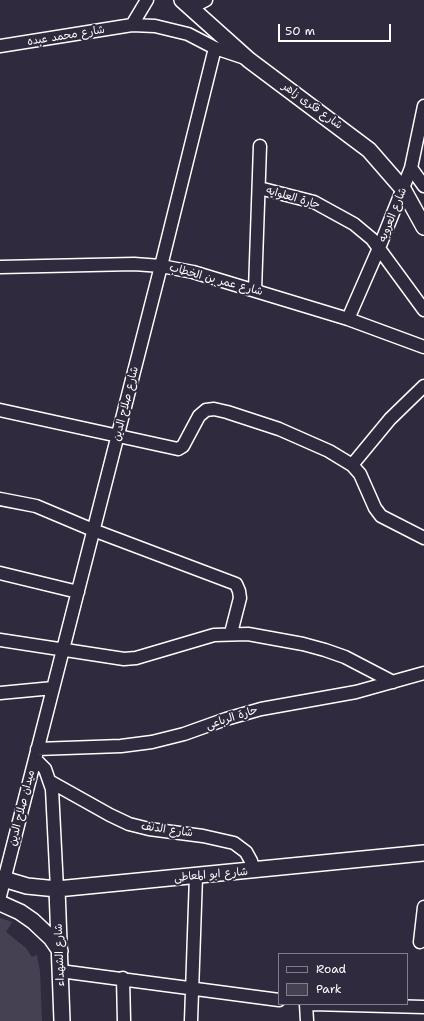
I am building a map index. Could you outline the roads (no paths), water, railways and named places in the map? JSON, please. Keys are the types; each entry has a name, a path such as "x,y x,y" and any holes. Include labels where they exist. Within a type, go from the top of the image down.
{"street":[{"path":"132,25 148,0"},
{"path":"186,3 206,0"},
{"name":"شارع فكرى زاهر","path":"186,3 249,60 356,138 381,162 403,189 424,227"},
{"name":"شارع محمد عبده","path":"0,46 132,25 155,26 177,30 214,48 249,60"},
{"name":"شارع صلاح الدين","path":"36,754 161,266 214,48"},
{"name":"شارع العروبه","path":"348,319 379,248 411,168 424,106"},
{"path":"255,290 260,146"},
{"path":"411,168 424,186"},
{"name":"حارة العلوايه","path":"259,188 300,198 325,207 354,224 372,239 424,310"},
{"name":"شارع عمر بن الخطاب","path":"0,267 108,264 161,266 193,272 348,319 424,347"},
{"path":"352,466 390,419 424,386"},
{"path":"0,410 117,437 178,449 183,446 199,416 206,410 214,409 279,429 329,451 352,466 365,483 375,508 381,516 424,538"},
{"path":"0,499 36,506 93,530 236,584 240,598 231,633"},
{"path":"0,573 78,592"},
{"path":"0,640 114,658 130,658 214,635 231,633 248,634 303,644 325,650 345,657 393,682"},
{"name":"حارة الرباعى","path":"36,754 147,743 184,734 221,720 261,709 344,694 424,673"},
{"path":"0,693 53,688"},
{"name":"ميدان صلاح الدين","path":"36,754 51,782 57,889"},
{"name":"ميدان صلاح الدين","path":"0,896 2,879 36,754"},
{"name":"شارع الدنف","path":"51,782 129,824 149,830 203,836 234,843 246,852 252,861 254,870"},
{"name":"شارع ابو المعاطى","path":"2,879 27,886 57,889 424,853"},
{"path":"191,1021 196,876"},
{"name":"شارع الشهداء","path":"57,889 62,1021"},
{"path":"0,903 20,912 33,921 45,932 60,951"},
{"path":"420,942 424,907"},
{"path":"60,971 123,978 278,1000"},
{"path":"123,978 124,1021"},
{"path":"306,1005 307,1021"},
{"path":"349,1005 424,1007"}]}
